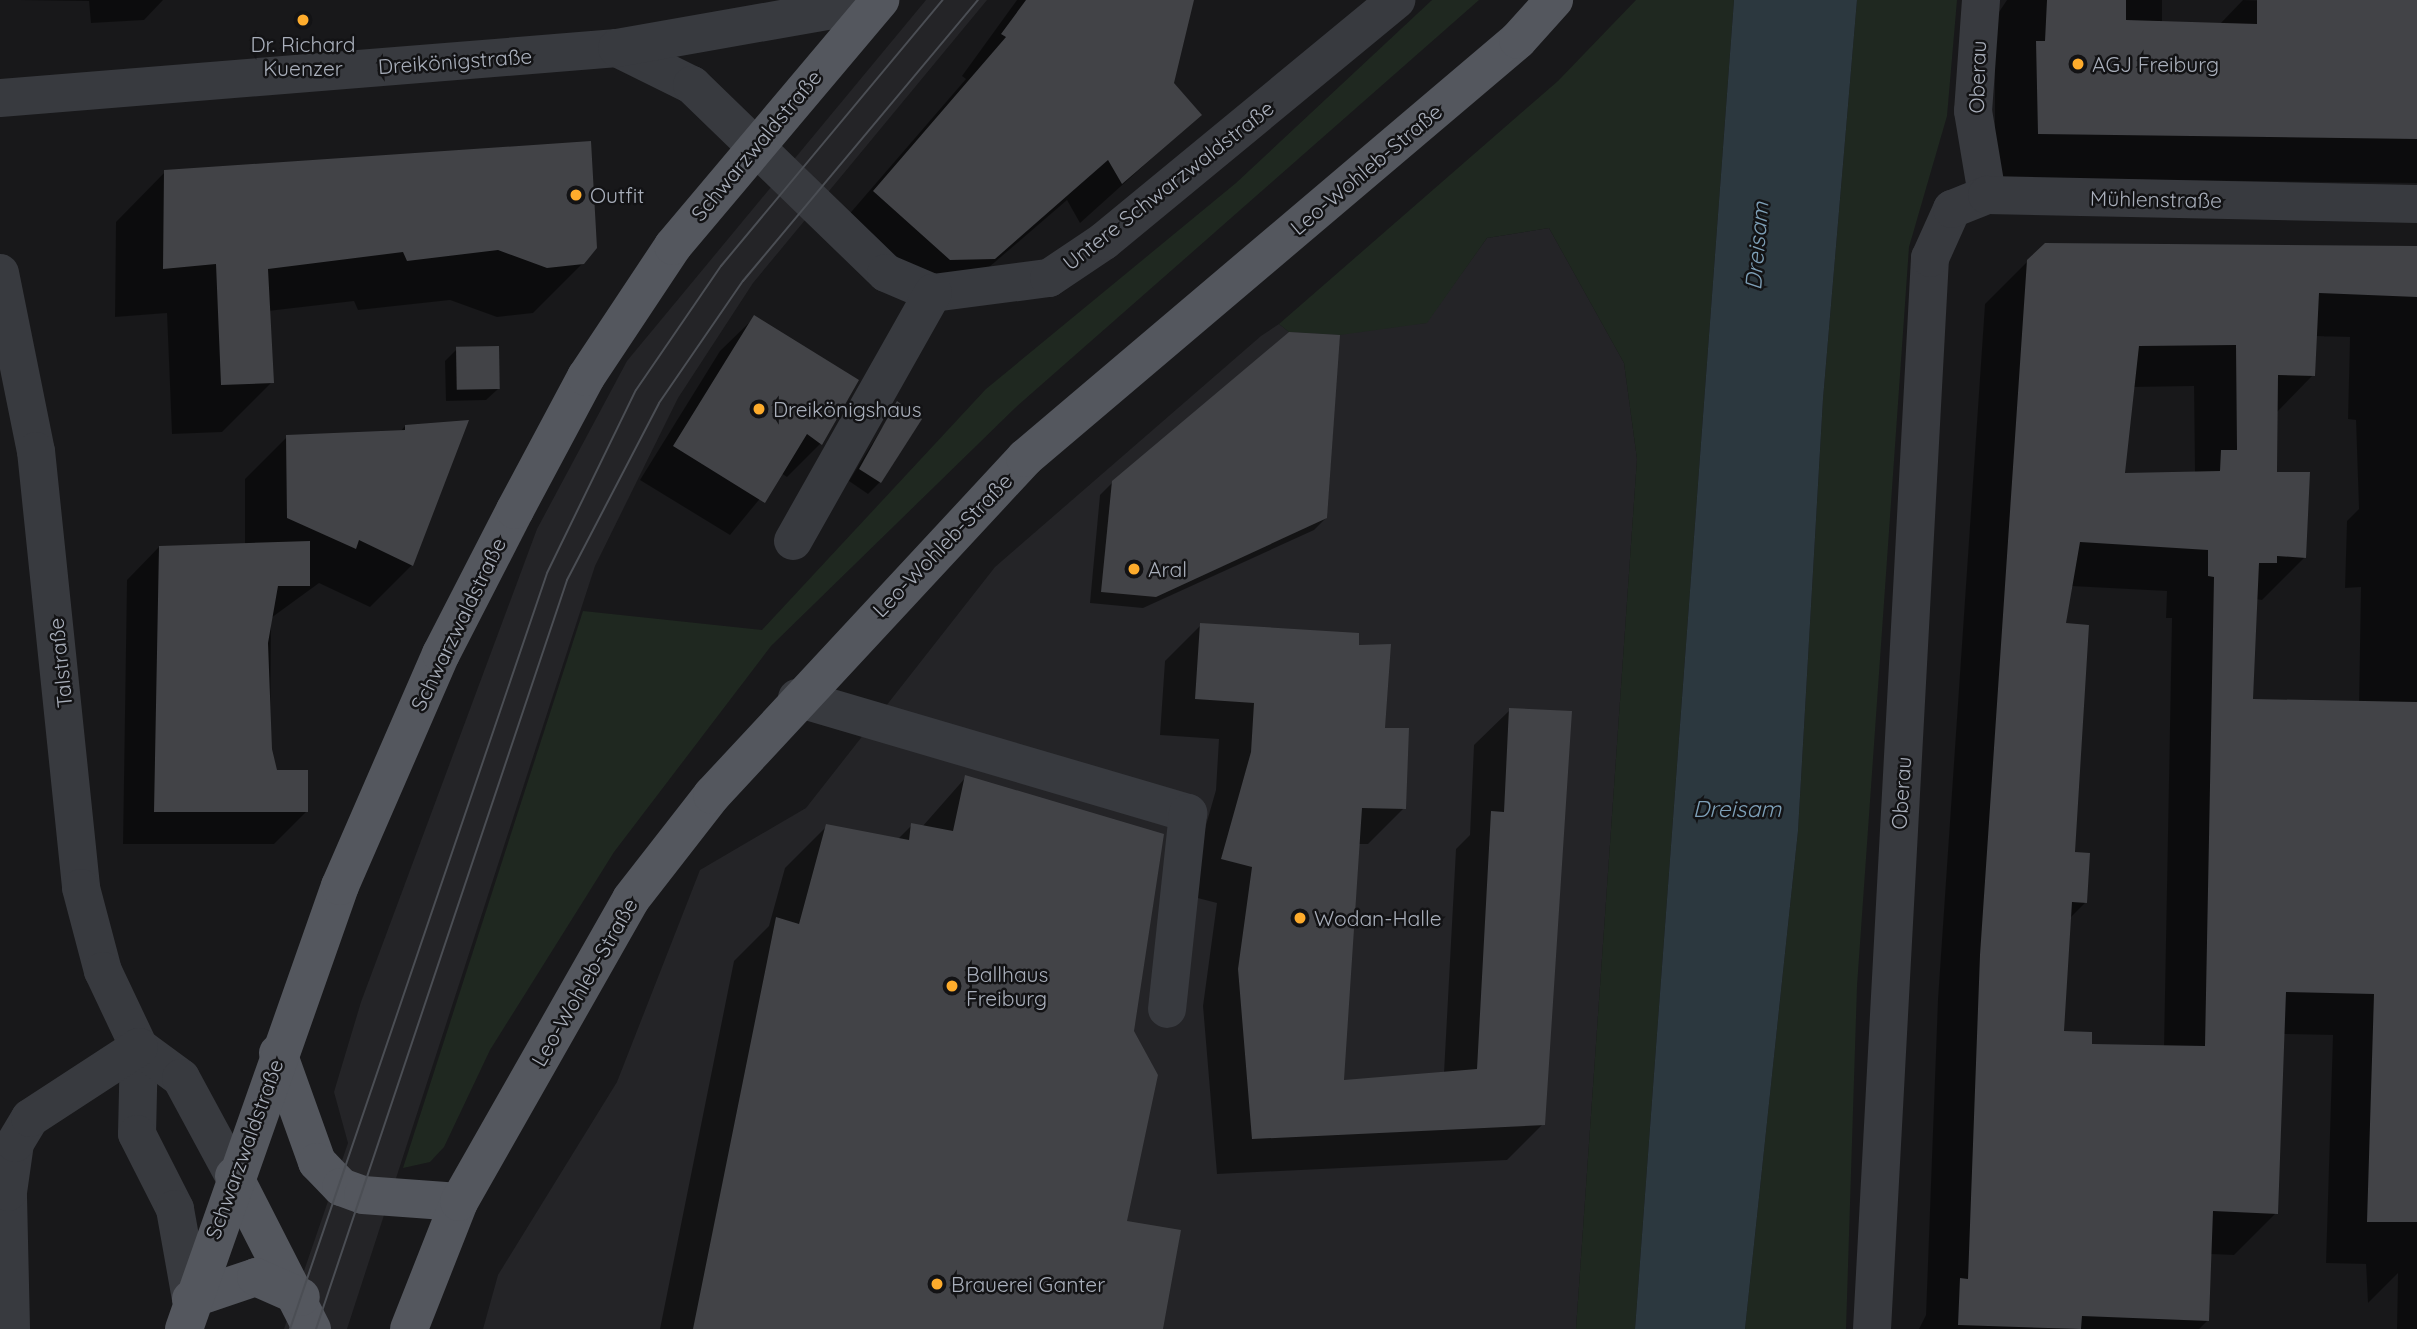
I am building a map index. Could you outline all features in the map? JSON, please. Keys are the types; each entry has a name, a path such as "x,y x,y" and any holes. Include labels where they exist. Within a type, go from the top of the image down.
{"main road":[{"name":"Leo-Wohleb-Straße","path":"459,1202 631,899 797,698 1025,458 1518,40 1554,0"},
{"name":"Schwarzwaldstraße","path":"188,1314 278,1054 403,737 515,510 586,377 673,246 756,142 879,1"},
{"path":"278,1054 317,1161 341,1187 363,1195 459,1202 409,1329"},
{"path":"234,1176 307,1313"},
{"path":"188,1314 256,1277 307,1313"}],"street":[{"name":"Untere Schwarzwaldstraße","path":"933,293 1049,278 1104,241 1396,0"},
{"name":"Oberau","path":"1981,0 1973,111 1987,195"},
{"name":"Dreikönigstraße","path":"0,98 617,48 879,1"},
{"path":"617,48 692,85 756,142 886,273 933,293 793,541"},
{"name":"Mühlenstraße","path":"1930,258 1952,209 1987,195 2417,204"},
{"name":"Oberau","path":"1872,1329 1930,258"},
{"name":"Talstraße","path":"0,273 36,451 81,887 103,971 139,1047 137,1134 175,1209 188,1314"},
{"path":"797,698 1188,813 1167,1009"},
{"path":"11,1329 8,1192 15,1143 30,1118 139,1047"},
{"name":"Talstraße","path":"139,1047 181,1078 234,1176"}],"shaded area":[{"path":"926,0 987,0 753,283 678,398 595,566 347,1329 284,1329 348,1143 334,1092 361,1002 537,529 627,361"},
{"path":"1432,0 1479,0 1015,408 771,646 614,852 490,1050 444,1147 430,1162 403,1168 583,611 762,630 986,389 1236,183"},
{"path":"1636,0 1734,0 1635,1329 1576,1329 1637,459 1624,363 1549,228 1487,238 1427,323 1340,335 1289,332 1279,324 1558,81"},
{"path":"1857,0 1957,0 1947,116 1909,247 1857,986 1846,1329 1745,1329 1798,831 1823,399"},
{"path":"1549,228 1624,363 1637,459 1576,1329 483,1329 498,1275 617,1082 700,870 806,808 995,567 1261,336 1279,324 1289,332 1426,323 1487,238"}],"water":[{"name":"Dreisam","path":"1734,0 1857,0 1823,399 1798,831 1745,1329 1635,1329"}],"building":[{"path":"1026,0 1194,0 1174,83 1202,115 1122,184 1108,160 995,259 950,260 873,191 1006,37 1001,34"},
{"path":"2047,0 2126,0 2126,20 2257,24 2257,0 2417,0 2417,139 2038,134 2036,41 2045,41"},
{"path":"591,141 597,248 584,264 547,268 498,250 407,261 403,252 268,269 274,383 221,385 216,264 163,269 164,170"},
{"path":"2045,243 2417,246 2417,297 2319,293 2315,376 2278,375 2277,472 2310,472 2306,558 2277,556 2277,563 2259,563 2253,699 2417,702 2417,1222 2367,1222 2374,994 2286,992 2278,1214 2213,1211 2209,1321 2082,1316 2081,1329 1958,1325 1960,1278 1968,1279 1980,955 2027,260","holes":["2236,345 2237,450 2221,450 2220,471 2125,473 2139,346","2080,542 2208,550 2208,576 2214,577 2205,1046 2092,1044 2092,1032 2064,1031 2072,902 2087,903 2090,853 2075,852 2089,625 2066,623"]},
{"name":"Dreikönigshaus","path":"754,315 859,380 822,445 807,434 765,503 673,446"},
{"path":"1289,332 1340,335 1327,518 1156,597 1101,592 1112,481"},
{"path":"499,346 500,389 457,390 456,347"},
{"path":"897,401 922,419 881,483 859,469"},
{"path":"469,420 413,566 359,540 356,549 287,518 286,435 405,430 405,425"},
{"path":"310,541 310,586 278,586 268,643 272,749 277,770 308,770 308,812 154,812 159,546"},
{"path":"1200,623 1359,633 1359,645 1391,644 1385,728 1409,728 1406,809 1362,808 1344,1080 1477,1069 1491,811 1504,812 1509,708 1572,711 1545,1125 1252,1139 1238,969 1252,867 1221,859 1251,752 1254,703 1195,699"},
{"name":"Ballhaus Freiburg","path":"965,775 1164,834 1134,1031 1158,1075 1127,1221 1181,1230 1163,1329 693,1329 776,917 799,924 826,824 909,840 911,823 953,831"}],"tram line":[{"path":"290,1329 547,573 636,390 721,266 943,0"},
{"path":"316,1329 567,580 659,403 743,281 978,0"}],"place":[{"name":"Dr. Richard Kuenzer","path":"303,20"},
{"name":"AGJ Freiburg","path":"2078,64"},
{"name":"Outfit","path":"576,195"},
{"name":"Dreikönigshaus","path":"759,409"},
{"name":"Aral","path":"1134,569"},
{"name":"Wodan-Halle","path":"1300,918"},
{"name":"Ballhaus Freiburg","path":"952,986"},
{"name":"Brauerei Ganter","path":"937,1284"}]}
